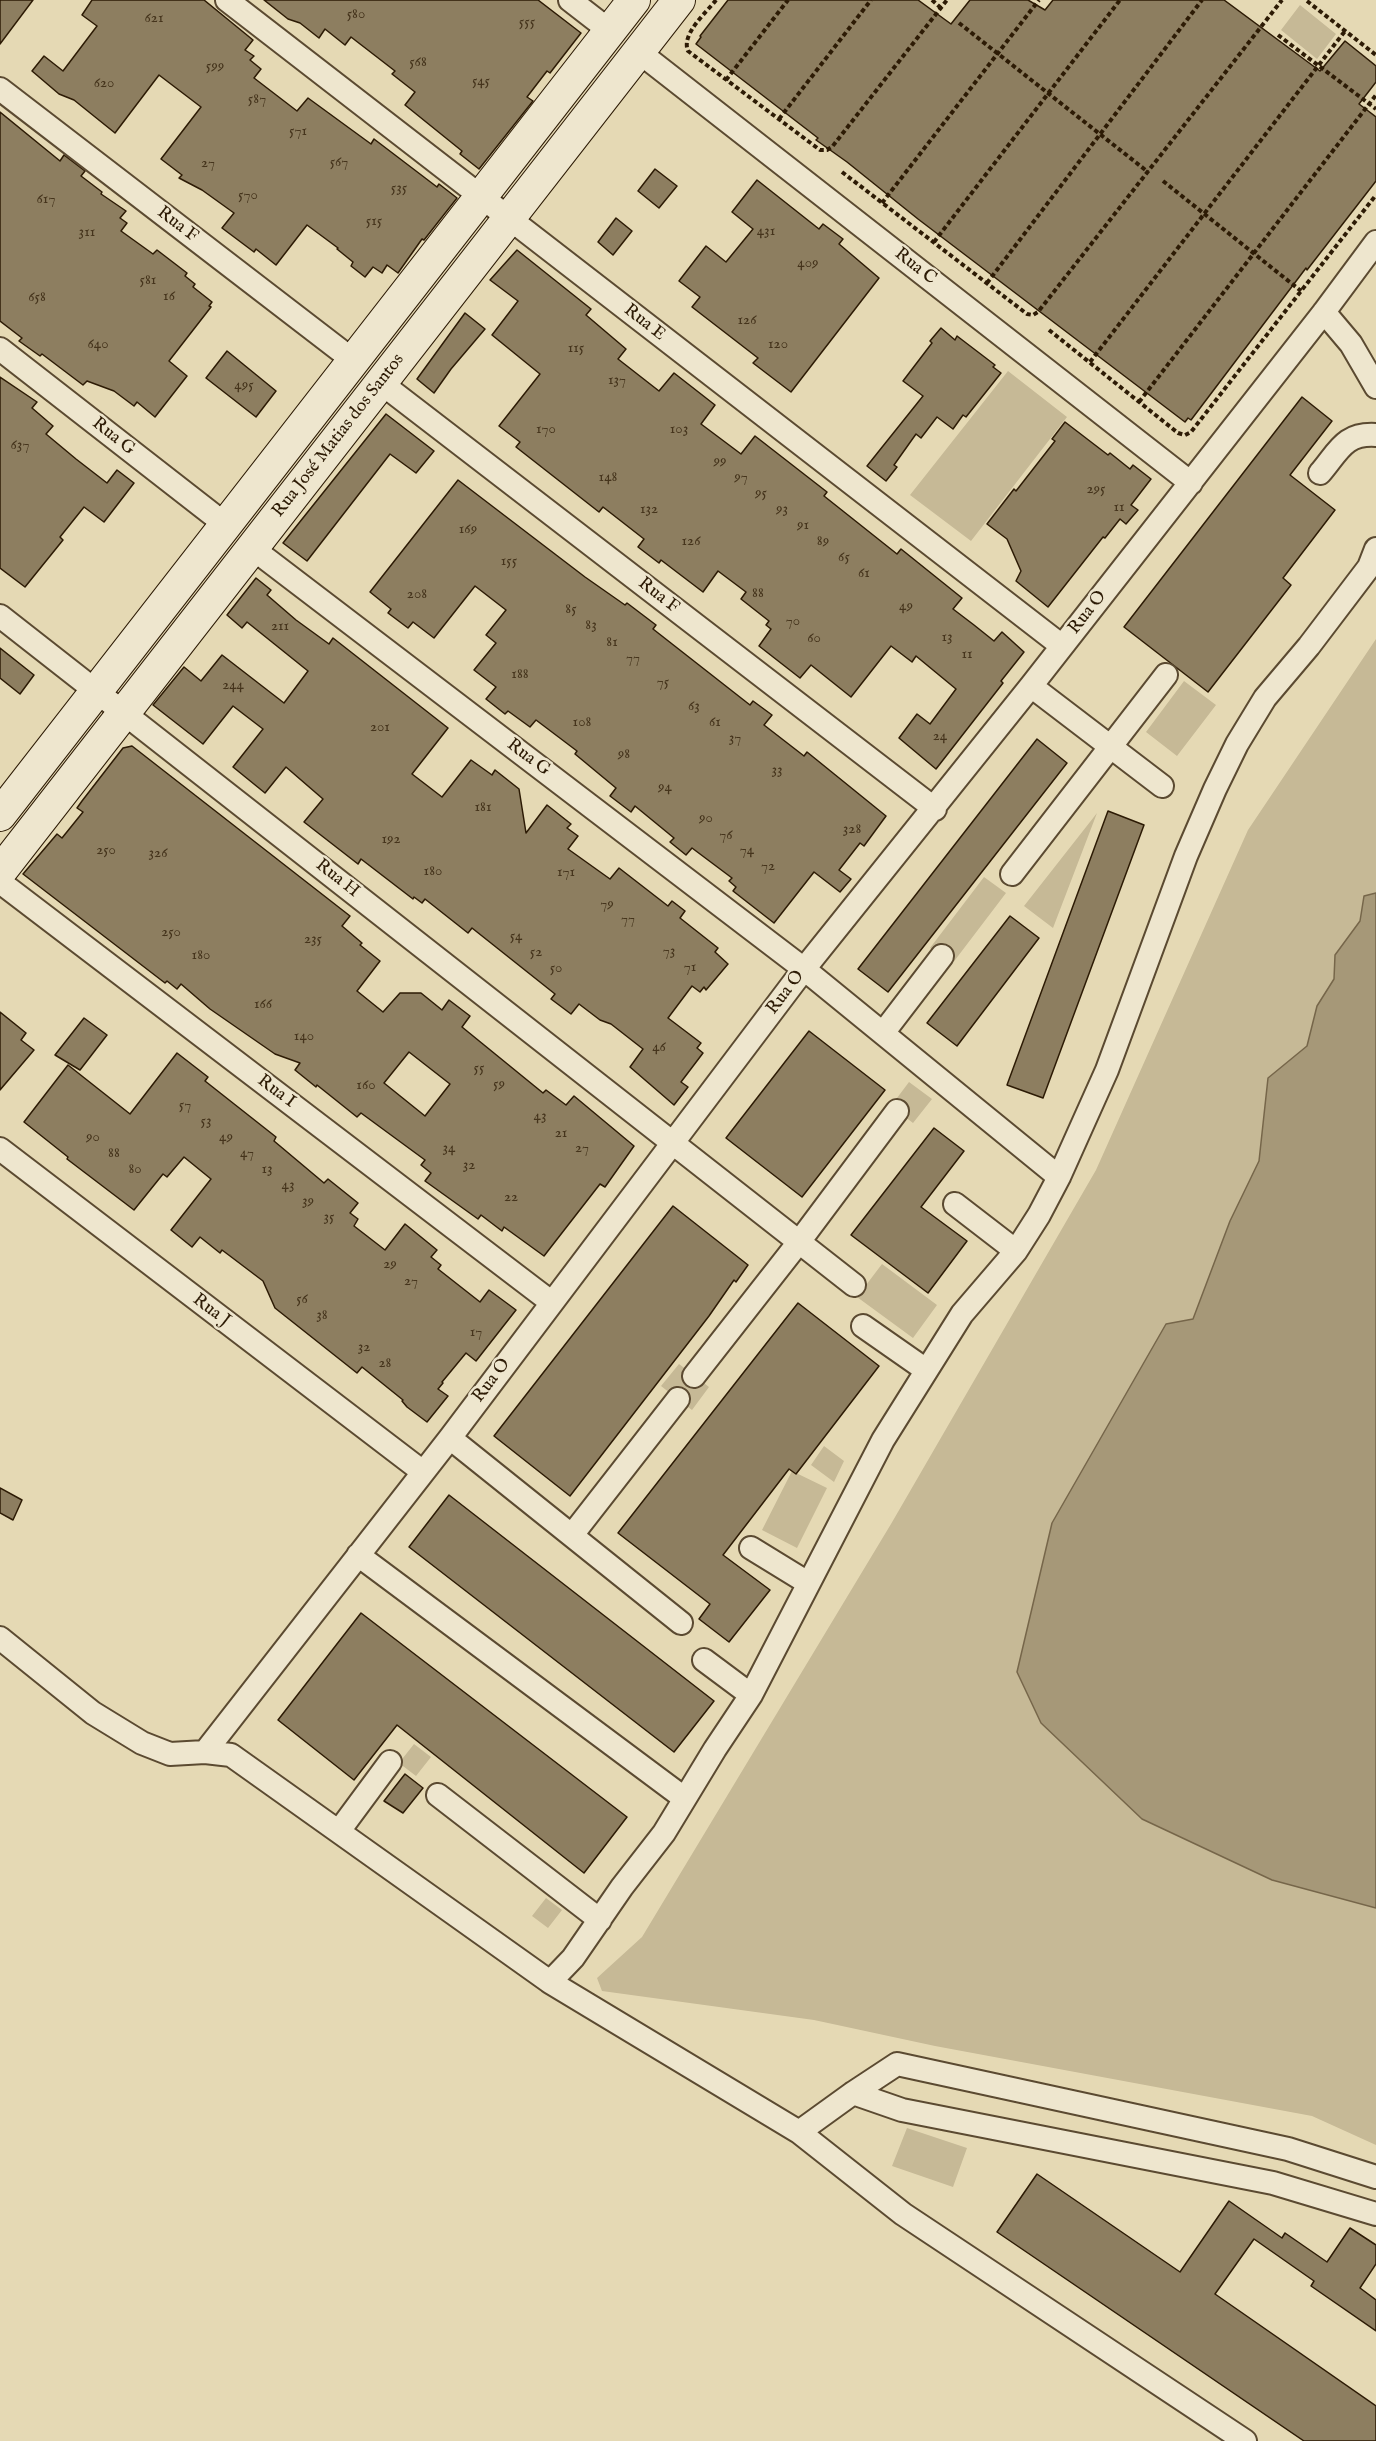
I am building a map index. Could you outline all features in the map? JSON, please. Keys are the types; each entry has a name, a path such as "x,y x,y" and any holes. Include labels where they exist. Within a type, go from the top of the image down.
{"main road":[{"name":"Rua José Matias dos Santos","path":"0,815 634,0"},
{"name":"Rua José Matias dos Santos","path":"0,872 679,0"}],"street":[{"name":"Rua E","path":"227,0 1062,646"},
{"path":"570,0 610,32"},
{"name":"Rua C","path":"639,52 1191,483"},
{"name":"Rua F","path":"0,89 354,360"},
{"name":"Rua O","path":"205,1752 450,1438 804,969 934,809 1191,483 1376,242"},
{"path":"1324,312 1351,344 1376,387"},
{"name":"Rua G","path":"0,349 226,525"},
{"name":"Rua F","path":"381,383 934,809"},
{"path":"1320,474 1353,437 1376,435"},
{"name":"Rua G","path":"252,548 804,969 1059,1178"},
{"path":"550,1982 573,1958 664,1833 751,1695 883,1440 962,1314 1016,1251 1059,1178 1107,1070 1186,856 1237,744 1265,698 1309,646 1369,567 1376,549"},
{"name":"Rua H","path":"0,616 854,1285"},
{"path":"1012,874 1166,675"},
{"path":"1031,686 1162,786"},
{"name":"Rua I","path":"0,882 551,1302"},
{"path":"883,1033 942,956"},
{"path":"693,1376 799,1242 897,1111"},
{"name":"Rua J","path":"0,1149 423,1472"},
{"path":"955,1204 1016,1251"},
{"path":"863,1326 926,1370"},
{"path":"572,1535 678,1400"},
{"path":"450,1438 681,1623"},
{"path":"751,1548 808,1583"},
{"path":"358,1555 684,1798"},
{"path":"0,1638 93,1713 142,1743 170,1754 205,1752 231,1755 339,1831 429,1899 550,1982 799,2132 903,2214 1245,2441"},
{"path":"704,1660 751,1695"},
{"path":"339,1831 390,1762"},
{"path":"438,1795 600,1920"},
{"path":"799,2132 853,2092 897,2064 1288,2149 1376,2177"},
{"path":"853,2092 902,2110 1273,2184 1376,2214"}],"path":[{"path":"716,0 687,36 688,51 820,150 832,147 947,0"},
{"path":"726,80 788,0"},
{"path":"778,119 871,0"},
{"path":"932,0 941,8"},
{"path":"882,202 1040,0"},
{"path":"934,242 1120,0"},
{"path":"987,283 1202,0"},
{"path":"842,172 1027,314 1033,315 1038,312 1282,0"},
{"path":"1307,1 1376,55"},
{"path":"959,23 1148,172"},
{"path":"1090,362 1203,212 1345,31"},
{"path":"1278,35 1376,109"},
{"path":"1139,402 1376,95"},
{"path":"1163,181 1301,291"},
{"path":"1049,330 1178,433 1185,435 1191,432 1376,195"}],"shaded area":[{"path":"1300,5 1336,34 1317,59 1281,30"},
{"path":"1008,371 1067,417 971,541 910,495"},
{"path":"1376,639 1376,893 1364,896 1360,921 1336,955 1334,979 1317,1007 1307,1046 1268,1078 1259,1161 1230,1221 1193,1320 1272,1880 1376,1908 1376,2145 1312,2116 935,2046 814,2020 602,1991 597,1978 642,1937 891,1524 1096,1170 1248,830"},
{"path":"1184,681 1216,705 1177,756 1146,732"},
{"path":"1097,813 1053,928 1024,906"},
{"path":"984,877 1006,893 952,964 930,948"},
{"path":"1376,893 1376,1908 1272,1880 1142,1819 1041,1723 1017,1672 1052,1523 1166,1324 1193,1319 1230,1221 1259,1161 1268,1078 1307,1046 1317,1006 1334,979 1335,955 1360,921 1364,896"},
{"path":"909,1082 932,1099 913,1123 891,1106"},
{"path":"882,1264 937,1305 913,1338 857,1297"},
{"path":"679,1364 709,1387 692,1410 661,1386"},
{"path":"824,1446 844,1461 834,1482 811,1465"},
{"path":"792,1471 827,1488 797,1548 762,1530"},
{"path":"414,1744 431,1757 416,1776 399,1763"},
{"path":"546,1898 562,1910 548,1928 532,1916"},
{"path":"907,2128 967,2148 953,2187 892,2166"}],"building":[{"path":"0,0 33,0 0,44"},
{"path":"92,0 204,0 253,40 245,50 254,56 250,60 261,69 254,78 297,111 308,98 371,144 374,139 437,187 439,184 457,198 424,240 422,239 398,273 387,265 382,273 373,267 365,277 351,266 353,262 338,248 307,225 276,265 256,249 254,252 222,228 234,213 202,190 179,178 182,175 161,159 201,107 159,75 115,133 74,100 59,94 32,71 44,56 63,71 97,26 82,15"},
{"path":"264,0 538,0 581,33 550,73 547,71 527,97 533,101 479,169 460,154 462,151 405,105 415,92 392,74 395,71 351,37 345,45 325,29 319,38 300,23 288,19"},
{"path":"728,0 918,0 951,24 970,0 1028,0 1045,10 1053,0 1224,0 1320,71 1345,41 1376,66 1376,82 1359,104 1376,117 1376,181 1307,270 1306,268 1191,420 1188,418 1185,422 918,219 696,44"},
{"path":"0,112 60,161 64,155 85,171 81,176 102,192 101,194 126,211 120,218 127,223 121,231 153,254 157,250 187,273 185,276 195,284 193,287 212,302 209,306 211,307 169,361 187,376 155,417 137,402 134,406 114,391 87,381 83,385 42,354 40,356 19,341 22,338 0,321"},
{"path":"655,169 677,186 659,208 638,191"},
{"path":"757,180 819,229 823,224 843,239 839,244 879,278 791,392 753,363 758,358 692,307 700,297 679,281 706,246 726,262 753,229 732,212"},
{"path":"616,218 632,231 613,255 598,242"},
{"path":"517,250 591,309 586,315 626,349 618,359 659,391 674,373 715,405 701,424 741,454 755,436 827,492 824,496 897,554 901,549 962,598 953,609 994,641 1002,632 1024,652 1001,681 1003,683 936,769 899,738 917,714 930,724 956,689 916,656 912,662 891,646 851,697 811,665 800,678 759,646 771,629 766,625 769,621 741,599 746,592 718,571 703,592 661,560 659,563 638,547 644,539 603,507 599,512 516,447 520,442 499,426 540,374 492,335 518,301 490,280"},
{"path":"465,313 485,329 434,393 417,379"},
{"path":"941,328 955,340 957,336 995,365 993,367 1001,373 966,417 963,415 953,429 937,417 921,438 916,434 894,465 897,467 886,481 867,466 923,396 903,381"},
{"path":"227,351 276,391 256,417 206,378"},
{"path":"0,377 37,402 32,408 53,426 46,434 76,459 107,483 117,470 134,483 104,522 84,507 60,537 63,540 25,587 0,568"},
{"path":"1302,397 1332,421 1290,475 1335,510 1283,578 1291,585 1208,692 1124,627"},
{"path":"386,414 434,451 416,473 390,454 307,561 283,543"},
{"path":"1065,422 1108,455 1110,453 1130,469 1133,465 1151,479 1131,505 1138,510 1126,524 1120,519 1105,538 1103,537 1048,607 1016,581 1021,571 1007,539 987,524 1055,441 1052,439"},
{"path":"458,480 585,577 625,605 627,603 656,625 653,629 750,705 753,701 772,715 764,725 804,756 807,752 886,816 864,846 860,843 839,870 851,879 840,892 814,872 774,923 733,891 736,887 729,881 732,878 692,848 686,855 670,842 674,838 635,806 631,812 610,796 616,788 575,754 577,751 536,720 530,727 508,711 505,714 486,699 496,687 474,670 496,643 486,635 506,610 475,586 434,638 413,622 408,628 388,613 391,609 370,592"},
{"path":"256,578 271,590 267,595 296,620 329,644 333,638 448,728 412,774 442,797 471,760 492,775 495,770 519,789 526,833 547,805 571,824 567,828 578,836 568,849 610,879 619,868 668,906 672,901 685,911 680,918 718,948 715,952 728,964 706,990 704,987 700,992 692,986 668,1018 701,1043 697,1048 703,1053 681,1082 688,1087 674,1105 630,1067 643,1049 611,1024 600,1020 579,1004 571,1014 551,999 555,994 472,928 468,933 425,899 422,903 414,897 413,899 361,859 358,864 304,822 323,799 286,767 265,793 233,767 263,729 233,706 203,744 153,705 184,667 201,681 222,655 284,703 308,671 247,622 242,628 227,615"},
{"path":"0,648 34,675 20,694 0,678"},
{"path":"1037,739 1067,763 888,992 858,969"},
{"path":"132,746 350,916 342,926 380,961 357,991 383,1012 400,993 421,993 442,1010 449,1000 470,1016 462,1027 543,1093 546,1090 566,1105 574,1096 634,1146 605,1187 600,1184 544,1256 504,1227 502,1231 481,1215 478,1219 425,1181 431,1173 421,1165 425,1160 361,1113 357,1117 317,1085 316,1087 295,1070 300,1063 275,1054 210,1009 181,984 177,989 167,981 165,983 23,874 57,834 62,838 83,812 77,808 123,748","holes":["409,1052 450,1084 425,1116 384,1083"]},
{"path":"1108,811 1144,825 1043,1098 1007,1085"},
{"path":"1010,916 1039,938 957,1046 927,1023"},
{"path":"0,1012 26,1033 21,1040 34,1050 0,1090"},
{"path":"84,1018 107,1035 80,1070 55,1055"},
{"path":"809,1031 885,1090 802,1197 726,1138"},
{"path":"177,1053 208,1077 205,1081 276,1137 274,1141 324,1183 328,1179 358,1203 350,1213 358,1219 354,1226 385,1250 405,1224 437,1250 431,1257 441,1265 438,1269 480,1302 489,1290 516,1310 476,1361 466,1353 442,1382 438,1389 448,1396 427,1422 362,1367 357,1373 275,1308 263,1281 222,1250 220,1253 200,1237 192,1247 171,1230 211,1179 184,1157 167,1177 163,1174 134,1210 67,1159 68,1157 24,1122 68,1065 130,1114"},
{"path":"934,1128 964,1151 921,1207 967,1241 928,1293 851,1235"},
{"path":"673,1206 748,1265 736,1282 734,1280 709,1316 570,1496 494,1436"},
{"path":"798,1303 879,1366 796,1474 789,1469 723,1555 770,1590 729,1642 699,1619 710,1604 618,1533"},
{"path":"0,1488 22,1500 13,1520 0,1513"},
{"path":"449,1495 714,1701 674,1752 409,1547"},
{"path":"361,1613 627,1817 584,1873 397,1725 354,1780 278,1720"},
{"path":"405,1774 423,1788 403,1813 384,1801"},
{"path":"1037,2174 1180,2272 1229,2201 1282,2238 1285,2233 1327,2262 1350,2228 1376,2245 1376,2264 1360,2288 1376,2300 1376,2331 1311,2286 1314,2281 1254,2239 1215,2294 1376,2406 1376,2441 1304,2441 997,2232"}]}
